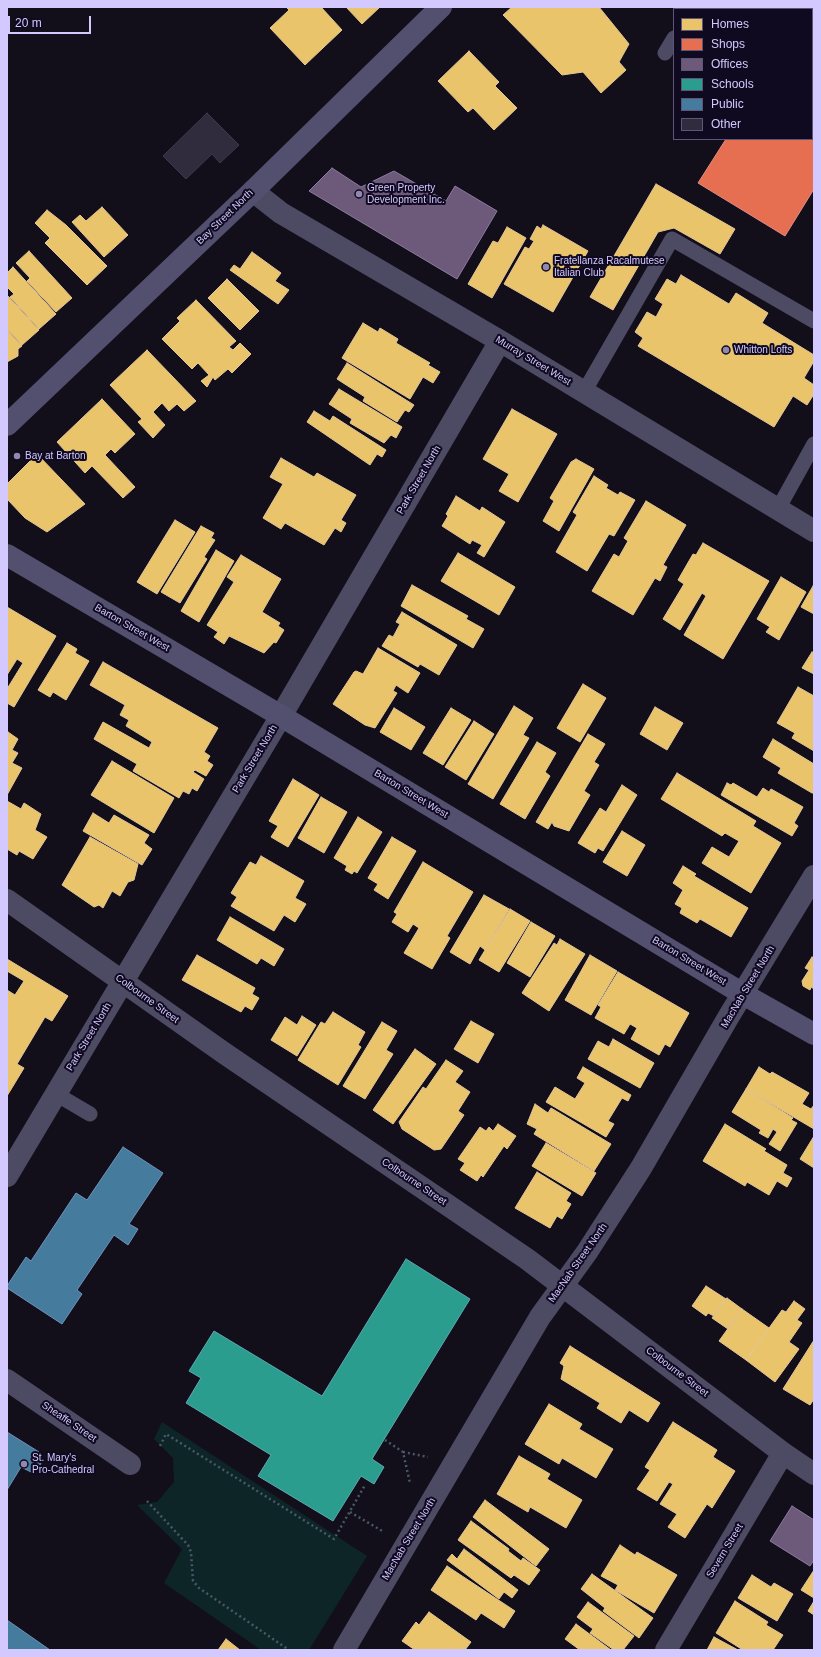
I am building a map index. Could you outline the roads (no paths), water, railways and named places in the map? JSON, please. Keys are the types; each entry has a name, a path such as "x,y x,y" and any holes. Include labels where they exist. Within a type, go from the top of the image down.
{"street":[{"name":"Bay Street North","path":"7,425 253,191 441,7"},
{"name":"Murray Street West","path":"253,191 281,213 500,341 814,531"},
{"name":"Park Street North","path":"7,1176 281,716 500,341"},
{"name":"Barton Street West","path":"7,555 281,716 743,994 814,1034"},
{"name":"MacNab Street North","path":"344,1650 540,1317 587,1252 641,1168 814,876"},
{"name":"Colbourne Street","path":"7,900 224,1053 527,1259 783,1453 814,1474"},
{"name":"Sheaffe Street","path":"7,1380 130,1464"},
{"name":"Severn Street","path":"666,1650 783,1453"}],"lane":[{"path":"665,53 673,40"},
{"path":"584,392 672,239 814,321"},
{"path":"778,509 814,444"},
{"path":"56,1094 90,1114"}],"place":[{"name":"Green Property Development Inc.","path":"359,194"},
{"name":"Fratellanza Racalmutese Italian Club","path":"546,267"},
{"name":"Whitton Lofts","path":"726,350"},
{"name":"Bay at Barton","path":"17,456"},
{"name":"St. Mary's Pro-Cathedral","path":"24,1464"}]}
